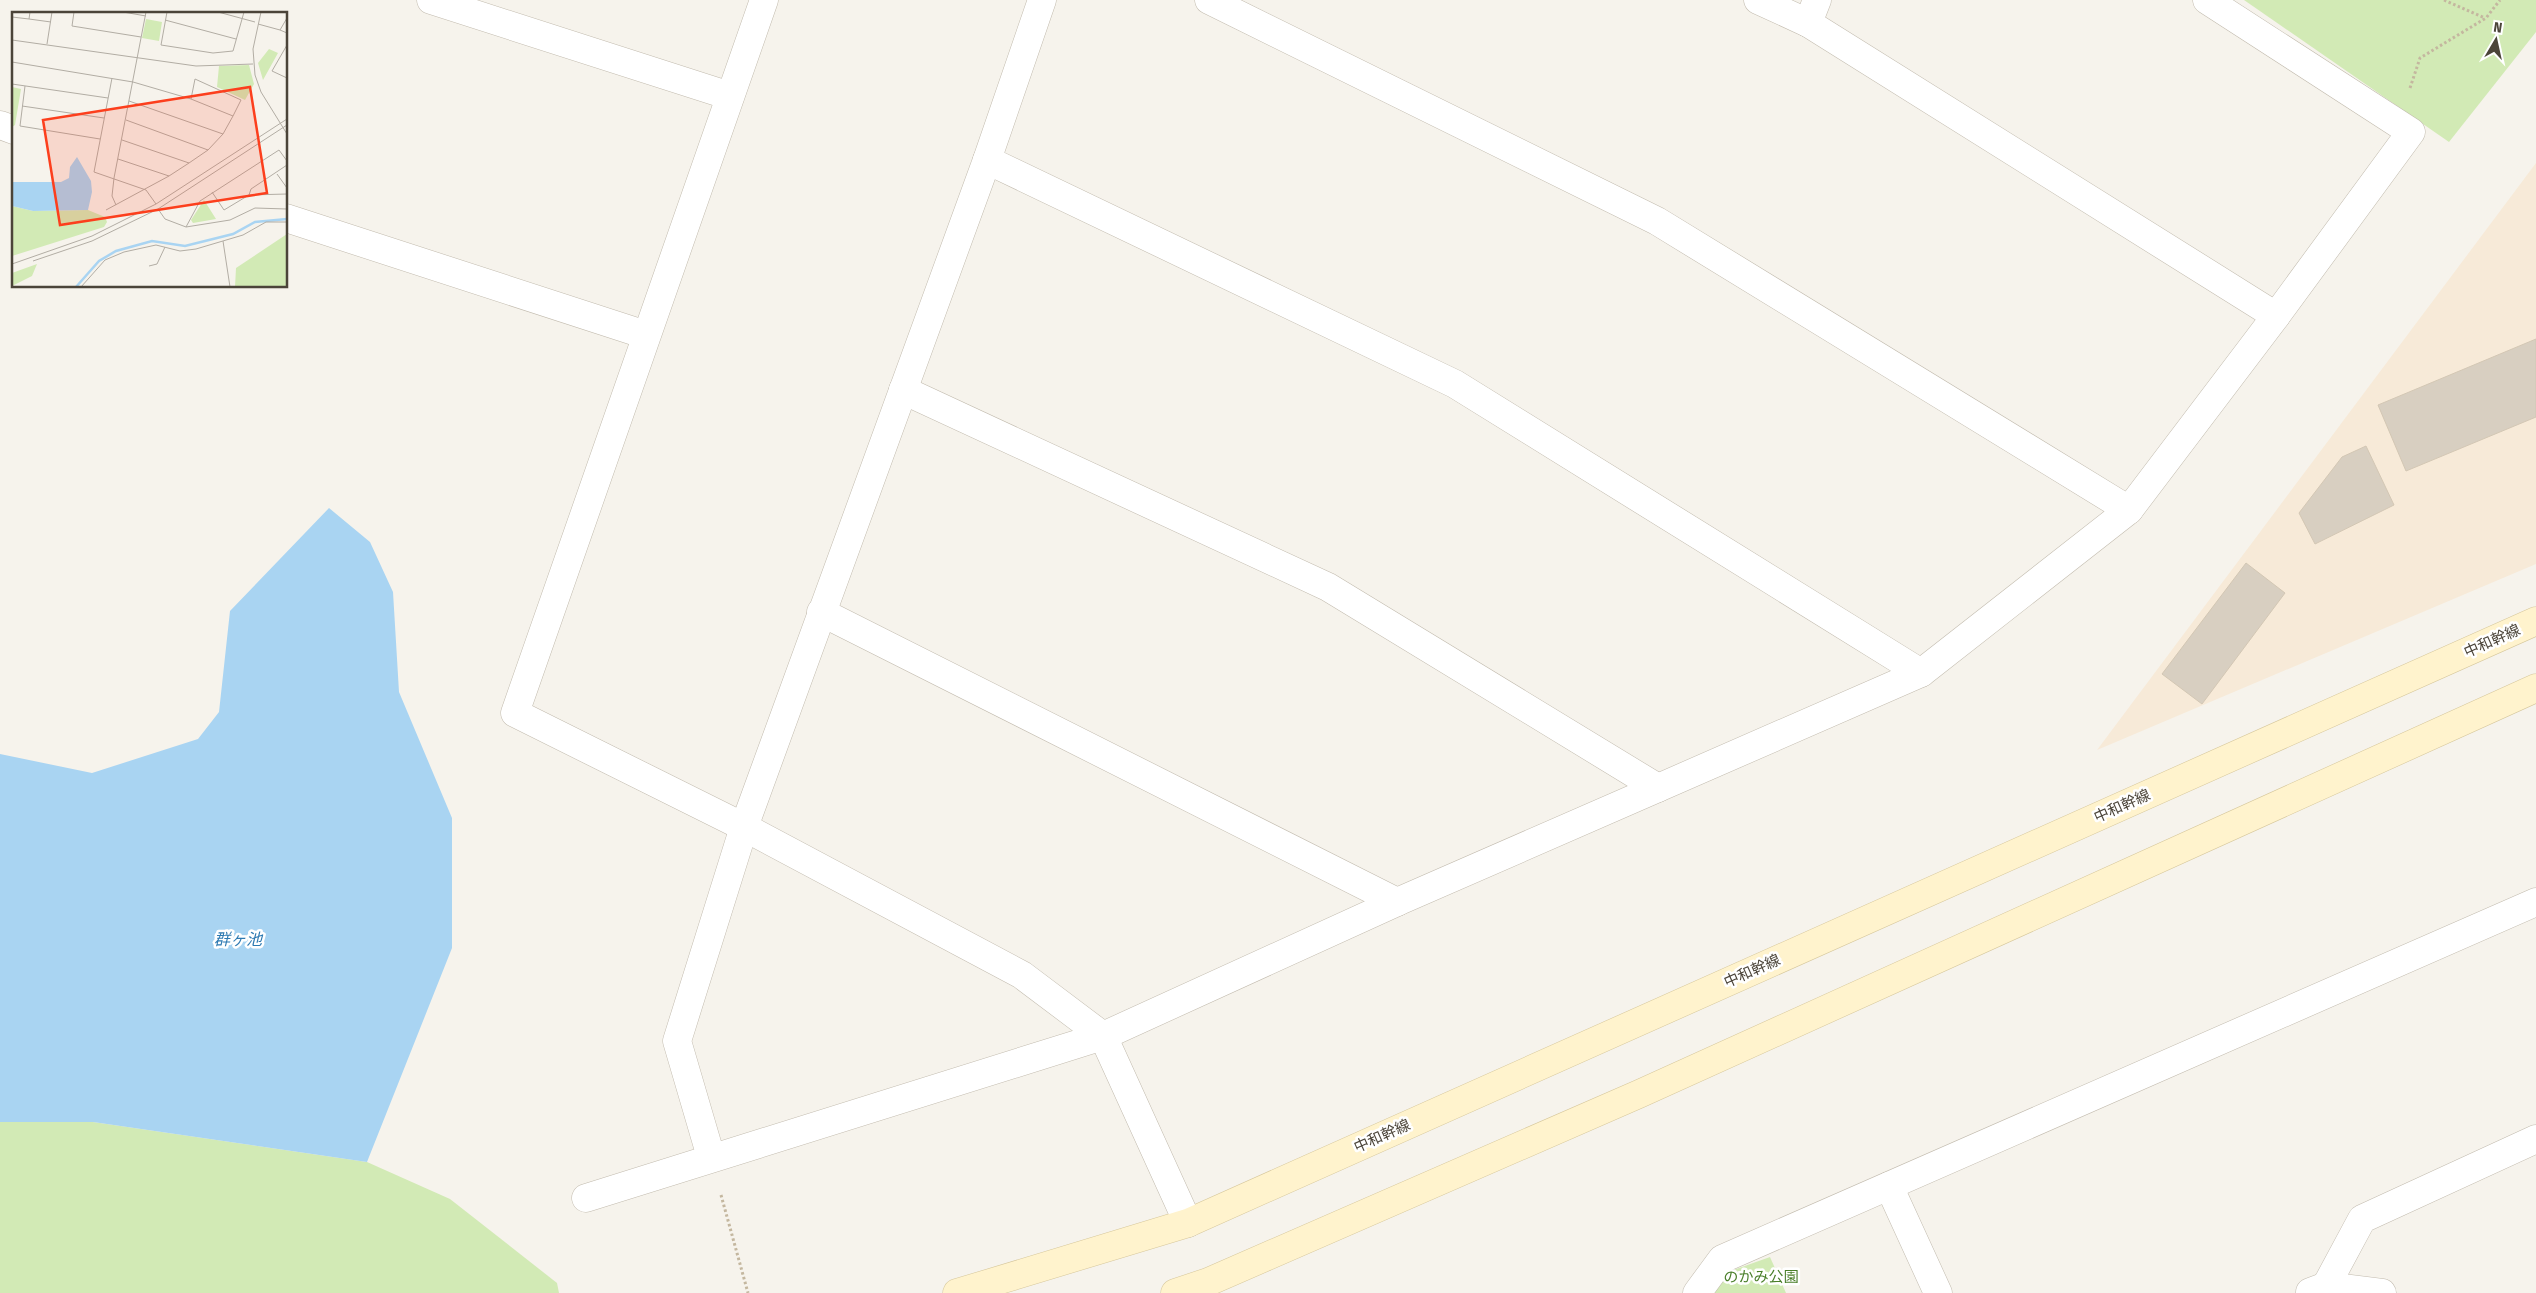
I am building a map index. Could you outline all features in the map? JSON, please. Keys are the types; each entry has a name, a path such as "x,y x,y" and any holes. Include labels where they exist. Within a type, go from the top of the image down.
{"main road":[{"name":"中和幹線","path":"957,1293 1188,1223 2536,621"},
{"path":"1175,1293 1210,1288 2536,688"}],"street":[{"path":"431,0 730,96"},
{"path":"764,0 515,713 744,827 1022,975 1103,1036 1188,1223"},
{"path":"711,1157 677,1041 744,827 987,160 1042,0"},
{"path":"1209,0 1657,221 2130,510"},
{"path":"1758,0 1812,12 2276,316"},
{"path":"586,1198 711,1157 1103,1036 1398,902 1921,673 2130,510 2411,132 2207,0"},
{"path":"0,125 12,129"},
{"path":"987,160 1455,384 1921,673"},
{"path":"288,219 646,335"},
{"path":"903,390 1328,587 1658,788"},
{"path":"821,612 1398,902"},
{"path":"1697,1293 1722,1259 2536,902"},
{"path":"2382,1293 2317,1290 2362,1219 2536,1139"},
{"path":"1889,1186 1938,1293"}],"path":[{"path":"2444,0 2486,18"},
{"path":"2408,94 2420,58 2486,18 2500,0"},
{"path":"711,1157 748,1293"}],"shaded area":[{"path":"2536,163 2536,564 2097,750"}],"green space":[{"path":"2244,0 2536,0 2536,32 2449,142"},
{"path":"0,1122 93,1122 367,1162 450,1199 557,1283 559,1293 0,1293"},
{"name":"のかみ公園","path":"1770,1257 1786,1293 1710,1293 1725,1273"}],"water":[{"name":"群ヶ池","path":"329,508 370,542 393,592 399,692 452,818 452,948 367,1162 93,1122 0,1122 0,754 92,773 198,739 219,712 230,611"}],"building":[{"path":"2536,339 2536,417 2406,471 2378,405"},
{"path":"2366,446 2394,505 2315,544 2299,513 2342,457"},
{"path":"2246,563 2285,593 2202,704 2162,674"}]}
